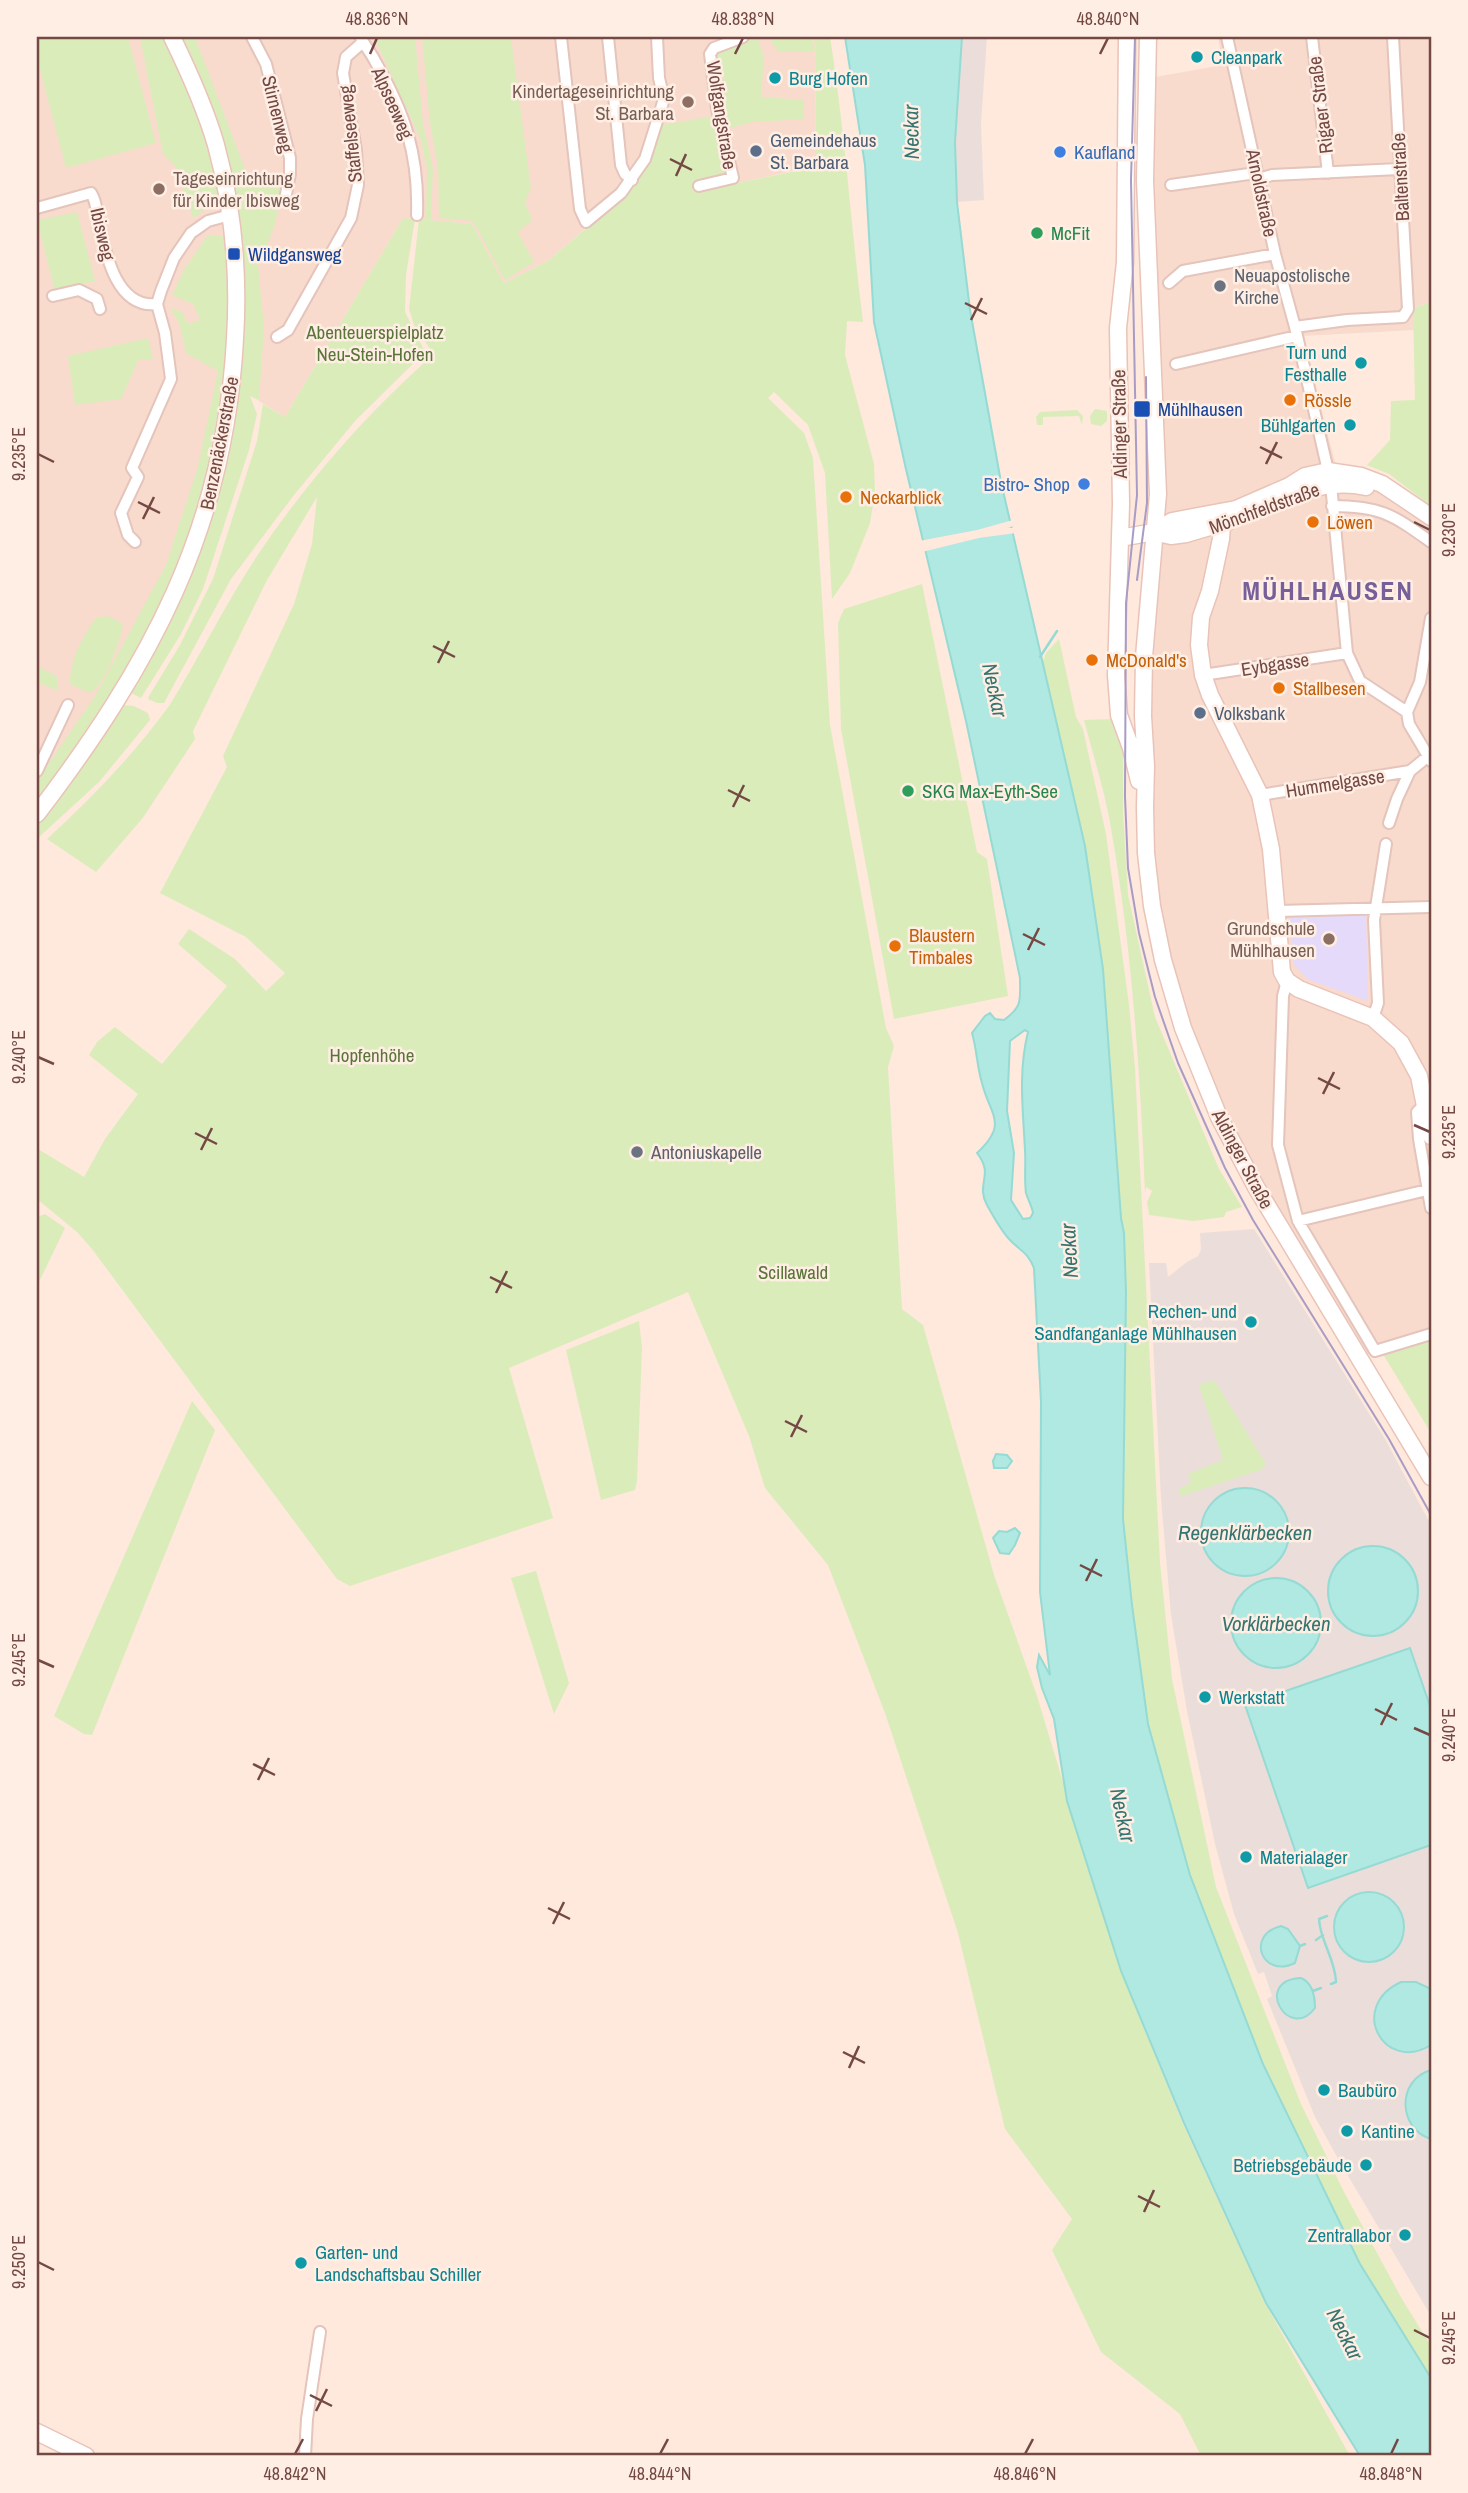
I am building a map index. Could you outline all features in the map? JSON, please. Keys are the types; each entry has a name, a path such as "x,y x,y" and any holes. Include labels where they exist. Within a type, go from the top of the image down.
{"main road":[{"name":"Benzenäckerstraße","path":"37,814 75,764 122,694 173,597 204,519 221,453 233,381 237,315 230,215 215,143 194,83 172,37"},
{"name":"Aldinger Straße","path":"1127,37 1125,262 1118,328 1120,538 1116,617 1117,697 1119,715 1135,763 1144,807"},
{"name":"Aldinger Straße","path":"1147,37 1145,180 1158,499 1144,657 1143,716 1146,853 1152,906 1163,960 1183,1028 1210,1098 1256,1187 1431,1477"},
{"name":"Mönchfeldstraße","path":"1120,538 1154,532 1171,536 1186,534 1305,476 1369,479 1397,492 1431,517"},
{"path":"1158,499 1162,510 1172,521"},
{"name":"Aldinger Straße","path":"1223,518 1217,562 1201,617 1199,645 1203,675 1210,695 1260,795 1271,849 1282,972 1287,981"},
{"path":"1154,532 1172,521 1223,518"},
{"path":"1186,534 1205,542 1217,562"},
{"path":"1287,981 1300,989 1373,1018 1401,1043 1419,1076 1431,1136"},
{"path":"37,2432 86,2456"}],"street":[{"name":"Stirnenweg","path":"252,37 265,65 290,158 286,194"},
{"path":"561,37 580,209 586,222 632,180 645,159 664,99 659,78 657,37"},
{"path":"608,37 621,165 632,180"},
{"name":"Wolfgangstraße","path":"699,186 733,178 717,109 710,54 715,48 743,37"},
{"name":"Arnoldstraße","path":"1227,37 1275,254 1296,332 1329,478 1346,653"},
{"name":"Rigaer Straße","path":"1312,37 1328,173"},
{"name":"Baltenstraße","path":"1296,332 1347,320 1404,317 1408,309 1394,37"},
{"name":"Alpseeweg","path":"361,39 400,111 412,142 418,187 417,215"},
{"name":"Staffelseeweg","path":"277,337 288,330 351,218 358,173 343,73 345,57 361,39"},
{"path":"1171,185 1257,176 1399,169"},
{"name":"Ibisweg","path":"37,208 91,193 95,198 97,217 112,270 122,288 129,296 146,305 157,304"},
{"path":"135,541 128,535 121,513 138,477 132,468 134,453 171,379 165,332 157,304 174,258 191,233 208,221 230,215"},
{"path":"1169,283 1183,271 1275,254"},
{"path":"53,296 79,290 97,299 100,309"},
{"path":"1176,364 1296,332"},
{"name":"Mönchfeldstraße","path":"1332,506 1369,508 1385,512 1431,542"},
{"path":"1389,823 1396,799 1410,771 1430,758 1409,724 1407,712 1420,682 1431,618"},
{"path":"1346,653 1360,681 1407,712"},
{"name":"Eybgasse","path":"1203,675 1346,653"},
{"path":"37,771 68,705"},
{"name":"Hummelgasse","path":"1260,795 1410,771"},
{"path":"1373,1018 1378,1003 1374,920 1386,844"},
{"path":"1278,911 1431,907"},
{"name":"Aldinger Straße","path":"1287,981 1283,996 1278,1145 1298,1221 1375,1351 1431,1334"},
{"path":"1424,1105 1417,1112 1431,1208"},
{"name":"Aldinger Straße","path":"1298,1221 1427,1190"},
{"path":"305,2456 307,2419 320,2332"}],"shaded area":[{"path":"37,37 813,37 816,50 815,166 733,184 661,125 656,142 634,186 548,261 504,283 472,224 403,218 285,417 238,388 228,453 210,521 152,656 123,705 37,823"},
{"path":"915,37 987,37 981,124 984,200 942,203"},
{"path":"1218,37 1431,37 1431,302 1413,308 1414,330 1302,336 1336,466 1431,522 1431,1336 1362,1356 1243,1150 1207,1073 1168,956 1151,846 1150,613 1162,550 1150,192 1155,77 1223,65"},
{"name":"Grundschule Mühlhausen","path":"1366,912 1368,1001 1307,979 1294,964 1289,913"},
{"path":"1254,1229 1385,1439 1431,1525 1431,2316 1315,2117 1267,1999 1272,1996 1264,1972 1258,1974 1234,1914 1215,1844 1187,1711 1171,1615 1161,1499 1149,1263 1166,1263 1168,1277 1198,1256 1201,1250 1200,1233"}],"green space":[{"path":"37,37 128,37 156,143 66,168 37,58"},
{"path":"140,37 163,37 189,84 219,192 205,210 193,218 176,167 163,154"},
{"path":"177,37 195,37 251,185 283,186 274,228 258,265 264,328 259,400 250,396 257,414 249,450 203,589 181,634 141,698 131,693 152,656 210,521 228,453 238,388 236,226"},
{"path":"415,37 423,124 433,168 431,219 426,219 427,168 421,140 375,39"},
{"path":"422,37 511,37 531,188 525,202 532,220 518,232 534,262 505,280 473,221 439,218 438,166 430,123"},
{"path":"746,37 757,37 764,57 761,97 804,100 804,119 752,122 726,129 717,87 724,86 721,57 712,57 716,51"},
{"path":"771,37 811,37 815,51 777,51"},
{"path":"813,37 830,37 835,72 863,322 847,321 845,355 874,464 875,492 870,523 850,573 832,599 825,473 808,425 774,392 768,398 804,433 813,458 830,725 886,1028 894,1046 888,1067 902,1309 923,1325 994,1575 1037,1696 1120,1970 1183,2124 1265,2303 1350,2456 1201,2456 1180,2414 1101,2352 1052,2250 1072,2219 1005,2129 958,1933 885,1713 828,1565 765,1488 749,1436 688,1292 509,1368 553,1518 350,1586 337,1579 92,1249 77,1232 37,1199 38,1149 84,1177 105,1139 138,1094 89,1055 97,1042 115,1027 162,1064 227,986 178,944 189,929 235,959 266,991 285,973 246,937 160,893 227,767 223,756 294,604 312,544 317,497 267,580 193,731 195,739 142,819 96,872 47,839 111,776 169,706 249,569 300,497 364,422 434,354 415,328 409,309 419,219 472,224 504,283 548,261 634,187 656,142 661,125 715,116 733,184 815,167 816,50"},
{"path":"77,212 95,281 55,291 37,220"},
{"name":"Abenteuerspielplatz Neu-Stein-Hofen","path":"403,218 415,219 406,275 405,312 425,352 355,421 294,495 231,579 164,703 148,699 180,645 213,579 257,441 263,404 285,417"},
{"path":"221,235 228,243 227,374 202,517 154,623 109,701 37,801 37,781 95,696 166,565 197,470 218,371 186,353 180,325 170,307 182,312 188,324 200,320 193,304 172,295 184,270 207,236"},
{"path":"1431,302 1431,506 1389,474 1367,465 1390,440 1391,401 1415,400 1413,308"},
{"path":"148,338 153,359 139,359 121,399 75,405 68,356"},
{"path":"1095,409 1107,411 1107,421 1101,426 1091,424 1090,416"},
{"path":"1077,410 1083,416 1082,425 1079,416 1043,417 1043,425 1037,425 1036,417 1040,412"},
{"name":"SKG Max-Eyth-See","path":"922,584 977,852 987,859 1008,996 894,1019 841,729 838,623 844,609"},
{"path":"107,616 119,621 123,627 106,673 90,693 70,684 72,666 91,625 96,618"},
{"path":"1059,639 1076,717 1083,729 1106,834 1129,1005 1135,1068 1160,1563 1172,1679 1216,1887 1301,2104 1344,2192 1402,2299 1431,2346 1431,2378 1360,2264 1263,2064 1190,1875 1148,1724 1123,1519 1126,1292 1124,1233 1103,969 1042,664 1046,653"},
{"path":"37,666 58,677 58,691 37,682"},
{"path":"123,705 134,706 148,713 150,720 99,782 37,839 37,823"},
{"path":"1114,719 1120,729 1123,757 1128,895 1155,1017 1219,1169 1242,1207 1226,1212 1224,1217 1193,1221 1149,1215 1147,1202 1152,1191 1146,1187 1145,1193 1138,1056 1124,919 1108,814 1084,720"},
{"path":"45,1214 65,1228 37,1286 37,1217"},
{"path":"639,1321 642,1348 637,1481 635,1490 601,1500 566,1350"},
{"path":"1431,1337 1431,1433 1381,1351"},
{"path":"1215,1381 1266,1464 1263,1469 1179,1497 1179,1489 1191,1483 1188,1474 1223,1460 1199,1385"},
{"path":"192,1401 215,1430 92,1735 84,1734 54,1716"},
{"path":"536,1571 569,1683 554,1714 511,1578"}],"water":[{"name":"Neckar","path":"845,37 962,37 955,142 957,202 970,310 1001,482 1085,846 1103,969 1124,1233 1126,1292 1123,1519 1148,1724 1190,1875 1263,2064 1360,2264 1431,2378 1431,2456 1360,2456 1266,2303 1184,2123 1121,1971 1067,1801 1054,1719 1037,1667 1039,1655 1050,1675 1040,1592 1041,1402 1034,1268 1026,1255 1003,1231 987,1205 983,1191 984,1168 977,1153 987,1143 995,1126 980,1077 972,1033 990,1013 995,1019 1004,1020 1015,1011 1020,997 1020,978 966,721 874,322 865,165","holes":["1025,1030 1028,1032 1022,1091 1025,1187 1033,1213 1030,1218 1023,1219 1011,1200 1014,1153 1007,1111 1010,1041"]},
{"path":"996,1454 1007,1455 1012,1461 1007,1468 994,1468"},
{"name":"Regenklärbecken","path":"1245,1488 1270,1495 1282,1507 1289,1532 1282,1557 1270,1569 1245,1576 1220,1569 1208,1557 1201,1532 1208,1507 1220,1495"},
{"path":"1015,1528 1020,1533 1015,1545 1009,1554 1000,1553 993,1538 999,1531 1007,1532"},
{"name":"Vorklärbecken","path":"1373,1546 1390,1550 1405,1559 1414,1574 1418,1591 1414,1608 1405,1623 1390,1632 1373,1636 1356,1632 1341,1623 1332,1608 1328,1591 1332,1574 1341,1559 1356,1550"},
{"name":"Vorklärbecken","path":"1276,1578 1293,1582 1308,1591 1317,1606 1321,1623 1317,1640 1308,1655 1293,1664 1276,1668 1259,1664 1244,1655 1235,1640 1231,1623 1235,1606 1244,1591 1259,1582"},
{"path":"1410,1648 1431,1709 1431,1845 1308,1888 1245,1705"},
{"path":"1376,1892 1389,1898 1398,1907 1402,1913 1402,1941 1394,1952 1383,1960 1362,1962 1344,1952 1336,1941 1334,1920 1344,1902 1355,1894"},
{"path":"1281,1926 1288,1929 1300,1946 1295,1963 1283,1966 1267,1961 1261,1946 1263,1938 1270,1931"},
{"path":"1301,1978 1313,1990 1315,2008 1305,2017 1295,2018 1286,2014 1277,1998 1279,1988 1286,1981"},
{"path":"1401,1982 1416,1982 1431,1989 1431,2045 1414,2052 1399,2051 1387,2044 1378,2034 1374,2021 1376,2006 1385,1993"},
{"path":"1431,2070 1431,2139 1420,2134 1412,2125 1405,2104 1412,2084 1420,2075"}],"pier":[{"path":"1013,520 1015,525 1008,528 1015,528 1016,533 979,538 922,552 919,541"}],"waterway":[{"path":"1040,657 1057,631"},
{"path":"1327,1916 1319,1919 1335,1973 1336,1982 1331,1984"},
{"path":"1316,1940 1323,1935"},
{"path":"1300,1946 1305,1944"},
{"path":"1313,1991 1321,1988"}],"tram line":[{"path":"1135,37 1131,180 1137,495 1126,603 1125,797 1128,868 1139,933 1155,997 1178,1063 1225,1168 1253,1220 1389,1439 1431,1515"},
{"path":"1137,580 1147,503 1146,377"}],"place":[{"name":"Cleanpark","path":"1197,57"},
{"name":"Burg Hofen","path":"775,78"},
{"name":"Kindertageseinrichtung St. Barbara","path":"688,102"},
{"name":"Gemeindehaus St. Barbara","path":"756,151"},
{"name":"Kaufland","path":"1060,152"},
{"name":"Tageseinrichtung für Kinder Ibisweg","path":"159,189"},
{"name":"McFit","path":"1037,233"},
{"name":"Wildgansweg","path":"234,254"},
{"name":"Neuapostolische Kirche","path":"1220,286"},
{"name":"Turn und Festhalle","path":"1361,363"},
{"name":"Rössle","path":"1290,400"},
{"name":"Mühlhausen","path":"1142,409"},
{"name":"Bühlgarten","path":"1350,425"},
{"name":"Bistro- Shop","path":"1084,484"},
{"name":"Neckarblick","path":"846,497"},
{"name":"Löwen","path":"1313,522"},
{"name":"McDonald's","path":"1092,660"},
{"name":"Stallbesen","path":"1279,688"},
{"name":"Volksbank","path":"1200,713"},
{"name":"SKG Max-Eyth-See","path":"908,791"},
{"name":"Grundschule Mühlhausen","path":"1329,939"},
{"name":"Blaustern Timbales","path":"895,946"},
{"name":"Antoniuskapelle","path":"637,1152"},
{"name":"Rechen- und Sandfanganlage Mühlhausen","path":"1251,1322"},
{"name":"Werkstatt","path":"1205,1697"},
{"name":"Materialager","path":"1246,1857"},
{"name":"Baubüro","path":"1324,2090"},
{"name":"Kantine","path":"1347,2131"},
{"name":"Betriebsgebäude","path":"1366,2165"},
{"name":"Zentrallabor","path":"1405,2235"},
{"name":"Garten- und Landschaftsbau Schiller","path":"301,2263"}],"district":[{"name":"MÜHLHAUSEN","path":"1328,590"}],"park label":[{"name":"Hopfenhöhe","path":"372,1055"},
{"name":"Scillawald","path":"793,1272"}]}
